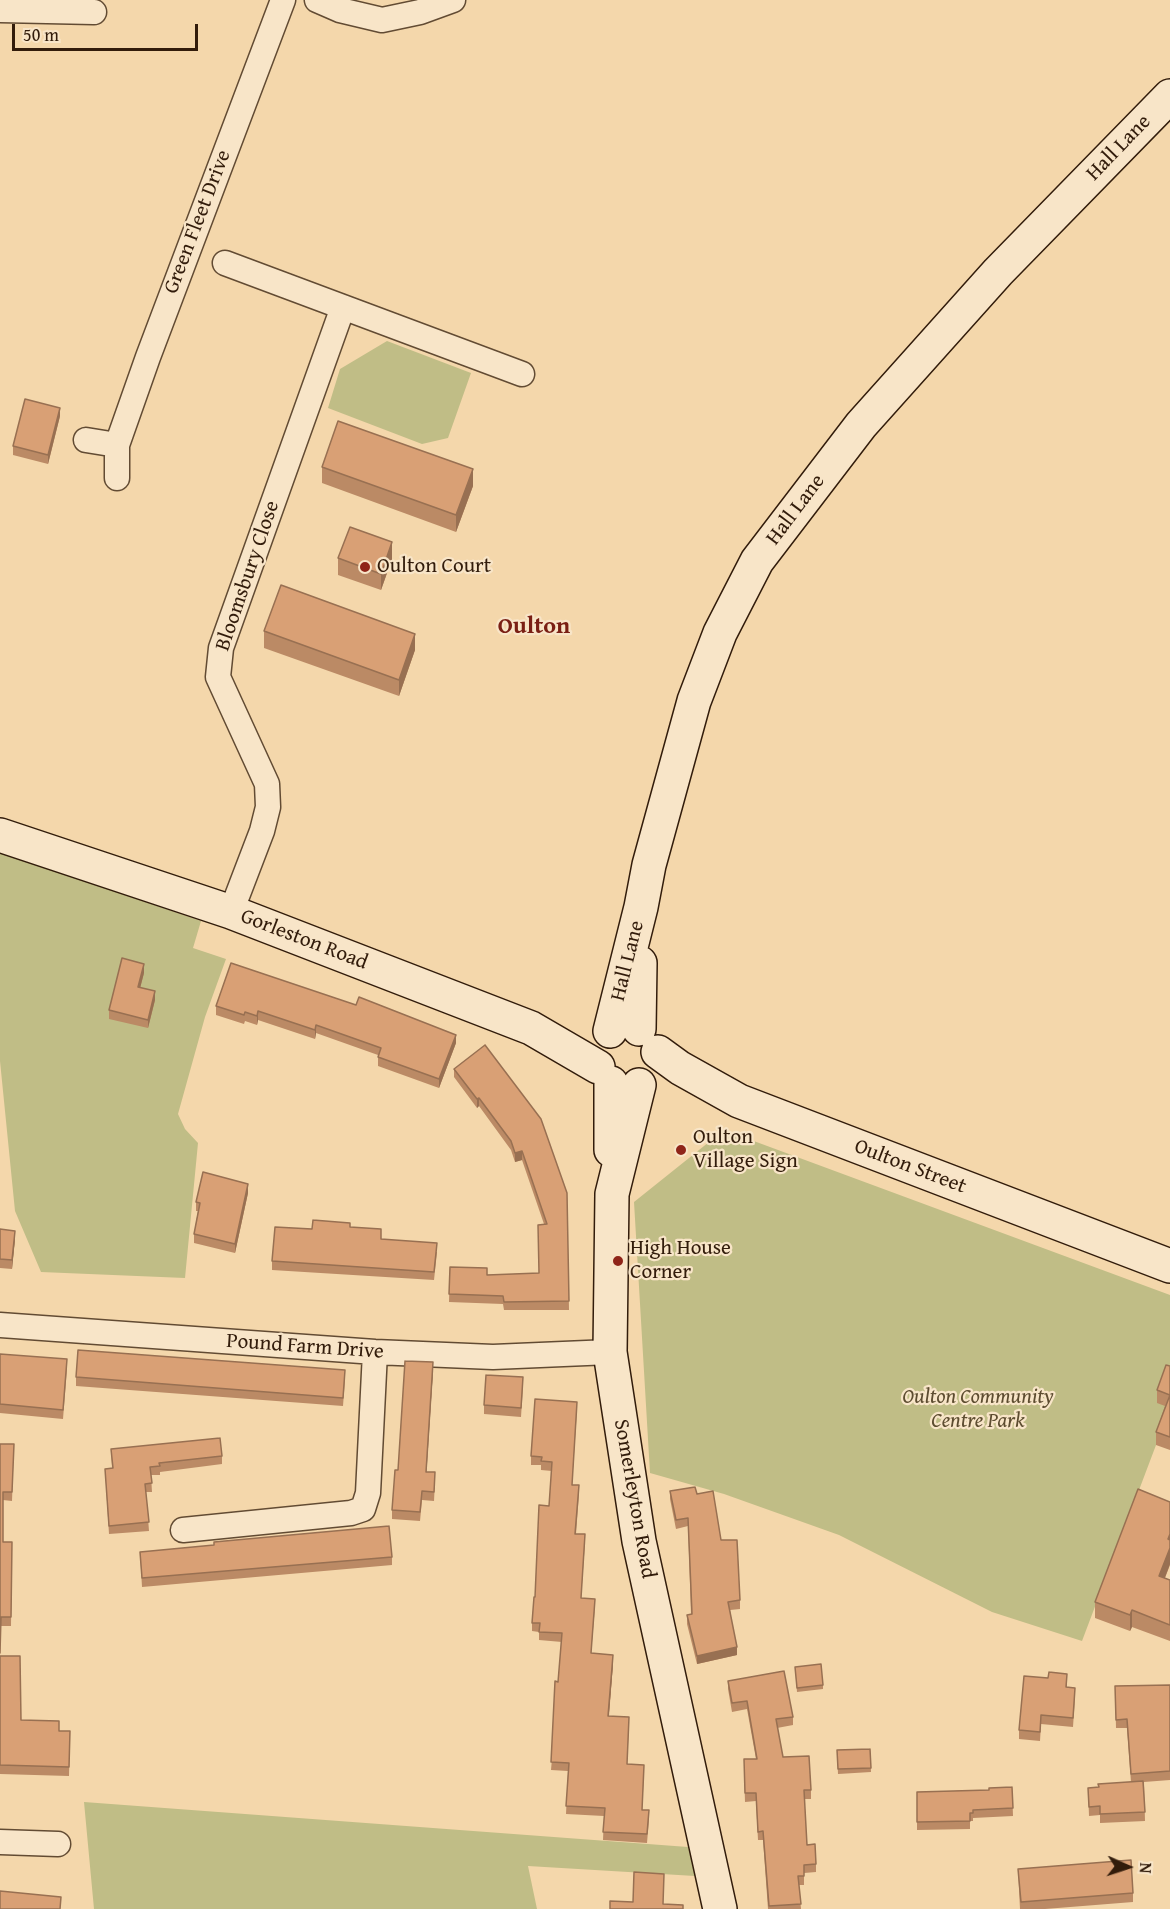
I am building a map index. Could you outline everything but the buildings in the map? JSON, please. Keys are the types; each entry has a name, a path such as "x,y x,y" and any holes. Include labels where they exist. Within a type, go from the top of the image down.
{"main road":[{"name":"Hall Lane","path":"626,1058 641,907 649,865 694,701 720,633 757,561 861,425 998,272 1170,96"},
{"name":"Gorleston Road","path":"0,834 231,912 531,1028 626,1058"},
{"name":"Oulton Street","path":"626,1058 1170,1266"},
{"name":"Somerleyton Road","path":"626,1058 612,1194 610,1352 639,1540 720,1909"}],"street":[{"name":"Green Fleet Drive","path":"117,478 117,445 283,0"},
{"path":"317,0 340,9 382,20 420,12 453,0"},
{"path":"0,10 94,12"},
{"path":"225,263 522,374"},
{"name":"Bloomsbury Close","path":"231,912 262,831 268,807 267,784 218,677 221,648 344,307"},
{"path":"86,440 117,445"},
{"name":"Pound Farm Drive","path":"0,1325 375,1352 493,1357 610,1352"},
{"path":"183,1530 351,1513 363,1509 368,1493 375,1352"},
{"path":"0,1842 58,1844"}],"green space":[{"path":"387,341 471,373 448,438 422,444 328,408 340,369"},
{"path":"0,852 201,921 193,948 226,959 205,1017 178,1114 185,1129 198,1143 185,1278 41,1272 15,1211 0,1061"},
{"name":"Oulton Community Centre Park","path":"724,1130 1170,1295 1170,1408 1082,1641 992,1612 839,1535 724,1494 650,1473 634,1202"},
{"path":"84,1802 688,1847 695,1876 528,1866 537,1909 94,1909"}],"place":[{"name":"Oulton Court","path":"365,567"},
{"name":"Oulton Village Sign","path":"681,1150"},
{"name":"High House Corner","path":"618,1261"}],"district":[{"name":"Oulton","path":"534,627"}]}
